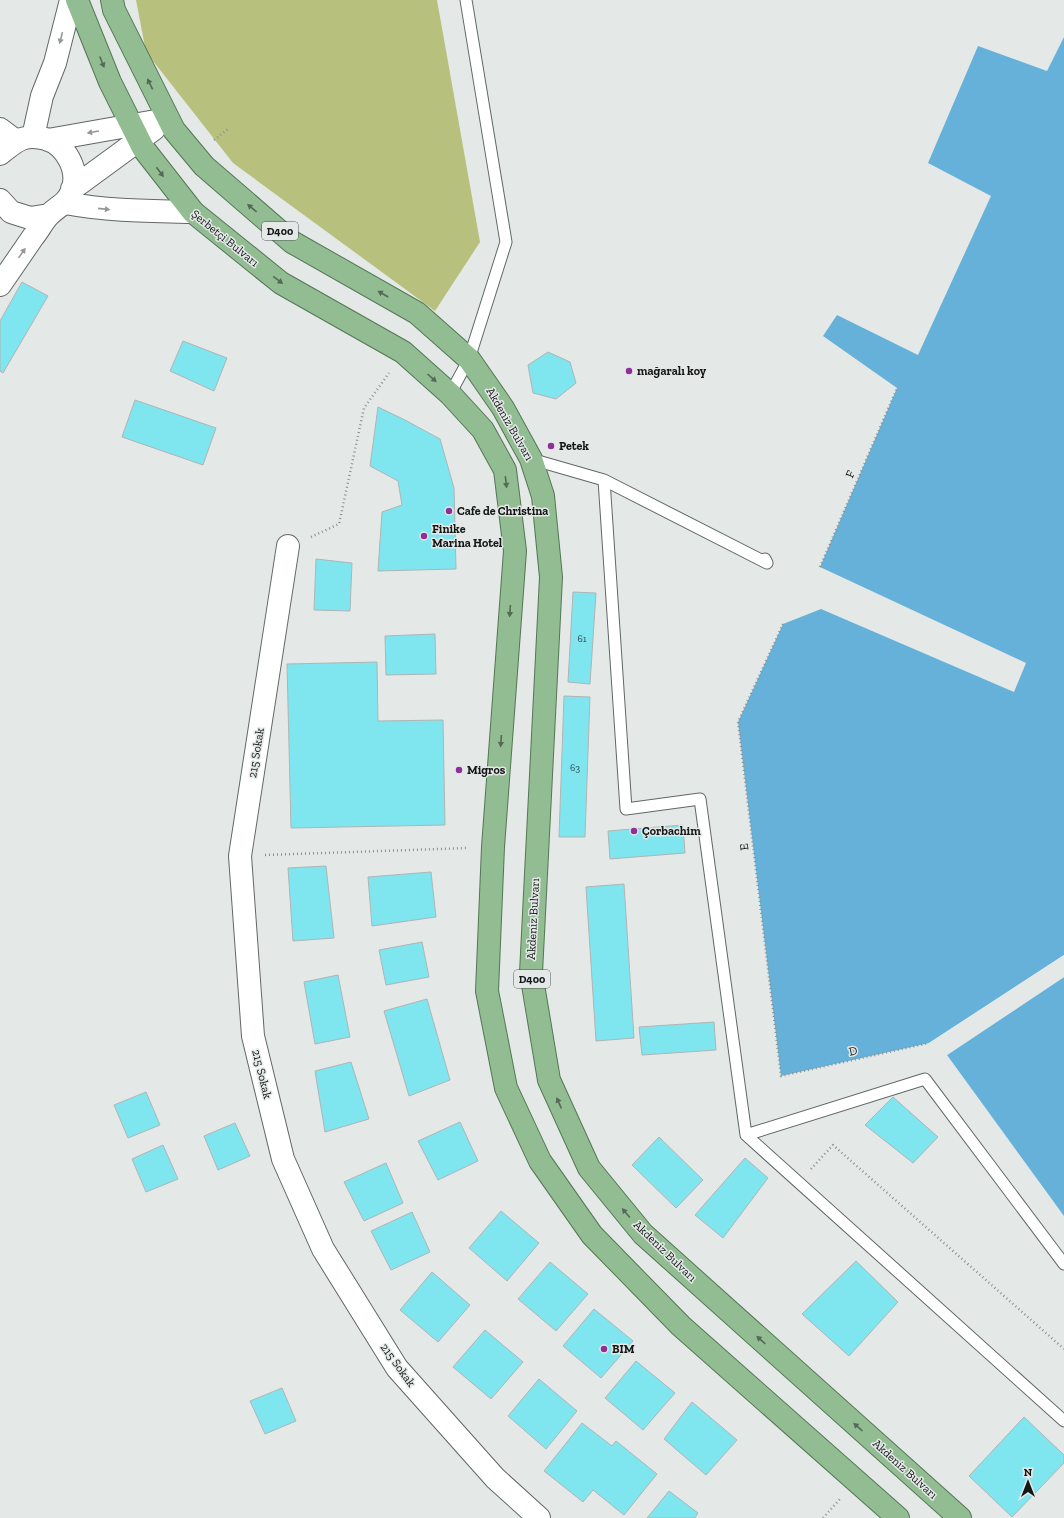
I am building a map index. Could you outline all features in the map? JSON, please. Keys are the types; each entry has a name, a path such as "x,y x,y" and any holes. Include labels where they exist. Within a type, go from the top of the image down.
{"highway":[{"name":"Şerbetçi Bulvarı","path":"77,0 110,82 143,148 193,212 281,283 403,352"},
{"name":"D400","path":"112,0 114,10 167,119"},
{"name":"Akdeniz Bulvarı","path":"167,119 174,130 204,166 292,242 417,313 469,359 503,408 531,459 543,496 551,577 531,973 549,1080 589,1168 643,1234 960,1518"},
{"path":"403,352 450,394 483,430 505,470 515,551 493,847 487,991 506,1088 540,1161 592,1236 681,1326 898,1518"}],"street":[{"path":"19,140 42,96 55,63 71,0"},
{"path":"19,140 135,132 167,119"},
{"path":"0,285 62,202 135,132"},
{"path":"19,140 61,148 70,160 74,174 62,202"},
{"path":"0,200 12,212 30,218 62,202 118,211 193,212"},
{"name":"215 Sokak","path":"288,546 240,856 253,1036 282,1159 323,1249 397,1368 495,1478 539,1518"}],"lane":[{"path":"450,394 469,359 506,242 466,0"},
{"path":"531,459 604,480 766,563 765,559"},
{"path":"604,480 626,809 700,799 746,1135 1064,1421"},
{"path":"746,1135 925,1079 1064,1264"}],"path":[{"path":"288,546 339,524 364,408 403,352"},
{"name":"F","path":"820,567 897,388"},
{"name":"E","path":"781,1076 738,722 783,624"},
{"path":"240,856 493,847"},
{"name":"D","path":"781,1076 930,1043"},
{"path":"798,1182 833,1145 1064,1348"}],"green space":[{"path":"136,0 437,0 480,242 435,311 233,163 146,52"}],"water":[{"path":"1064,37 1064,955 929,1043 781,1076 738,722 783,624 821,609 1014,692 1026,663 820,567 897,388 823,336 837,315 918,355 991,196 928,163 978,46 1047,71"},
{"path":"1064,977 1064,1216 947,1055"}],"pier":[{"path":"1064,955 1064,958 931,1044 929,1043"},
{"path":"1064,975 1064,977 947,1055 945,1053"}],"building":[{"path":"22,282 48,296 3,373 0,371 0,321"},
{"path":"183,341 227,358 214,391 170,371"},
{"path":"548,352 570,362 576,383 556,399 533,393 528,365"},
{"path":"135,400 216,428 203,465 122,437"},
{"path":"378,407 440,439 454,488 456,569 378,571 382,512 402,505 398,481 370,466"},
{"path":"316,559 352,563 350,611 314,610"},
{"path":"573,592 596,593 590,684 568,682"},
{"path":"435,634 436,674 386,675 385,636"},
{"path":"377,662 378,721 443,720 445,825 291,828 287,664"},
{"path":"564,696 590,697 585,837 559,837"},
{"path":"683,825 685,853 610,859 608,831"},
{"path":"326,866 334,938 293,941 288,868"},
{"path":"431,872 436,917 372,926 368,877"},
{"path":"624,884 634,1038 596,1041 586,887"},
{"path":"422,942 429,977 386,985 379,950"},
{"path":"338,975 350,1037 315,1044 304,982"},
{"path":"427,999 450,1080 409,1096 384,1011"},
{"path":"714,1022 716,1050 642,1055 639,1027"},
{"path":"351,1062 369,1119 325,1132 315,1071"},
{"path":"146,1092 160,1125 128,1138 114,1105"},
{"path":"893,1097 938,1137 913,1163 865,1125"},
{"path":"460,1122 478,1161 438,1180 418,1141"},
{"path":"235,1123 250,1156 218,1170 204,1136"},
{"path":"659,1137 703,1180 676,1208 632,1165"},
{"path":"163,1145 178,1179 146,1192 132,1159"},
{"path":"745,1158 768,1178 723,1238 695,1215"},
{"path":"386,1163 403,1203 364,1221 344,1182"},
{"path":"501,1211 539,1243 507,1281 469,1248"},
{"path":"412,1212 430,1252 391,1270 371,1231"},
{"path":"856,1261 898,1302 849,1356 802,1314"},
{"path":"550,1262 588,1294 556,1331 518,1299"},
{"path":"432,1272 470,1305 438,1342 400,1310"},
{"path":"594,1309 633,1341 601,1378 563,1346"},
{"path":"485,1330 523,1362 491,1399 453,1367"},
{"path":"636,1361 675,1393 643,1430 605,1398"},
{"path":"539,1379 577,1411 546,1449 508,1416"},
{"path":"282,1388 296,1421 265,1434 250,1401"},
{"path":"692,1402 737,1440 706,1475 664,1439"},
{"path":"1024,1417 1064,1455 1064,1463 1012,1517 969,1476"},
{"path":"582,1423 612,1446 616,1441 657,1474 624,1515 593,1490 583,1502 544,1471"},
{"path":"669,1491 698,1513 695,1518 647,1518"}],"place":[{"name":"mağaralı koy","path":"629,371"},
{"name":"Petek","path":"551,446"},
{"name":"Cafe de Christina","path":"449,511"},
{"name":"Finike Marina Hotel","path":"424,536"},
{"name":"Migros","path":"459,770"},
{"name":"Çorbachim","path":"634,831"},
{"name":"BIM","path":"604,1349"}]}
